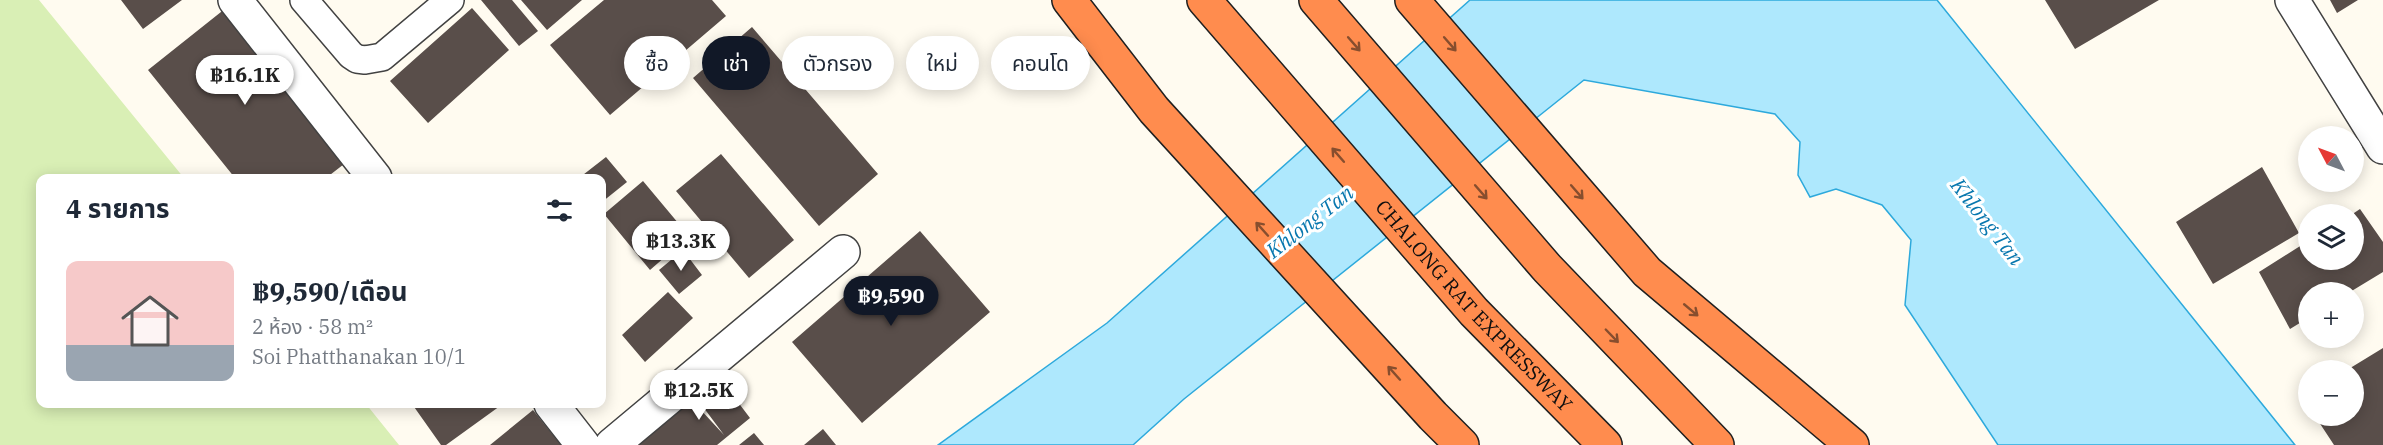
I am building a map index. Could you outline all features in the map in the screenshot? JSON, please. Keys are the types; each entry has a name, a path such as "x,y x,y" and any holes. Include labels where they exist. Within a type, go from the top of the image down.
{"highway":[{"path":"1069,0 1154,110 1462,445"},
{"name":"CHALONG RAT EXPRESSWAY","path":"1204,0 1474,312 1605,445"},
{"path":"1316,0 1547,268 1717,445"},
{"path":"1412,0 1647,272 1852,445"}],"street":[{"path":"235,0 372,174"},
{"path":"2292,0 2379,131"},
{"path":"612,445 843,252"},
{"path":"554,408 583,445"}],"lane":[{"path":"304,0 351,55 365,60 382,57 450,0"}],"green space":[{"path":"0,0 39,0 181,174 36,174 36,408 369,408 399,445 0,445"}],"water":[{"name":"Khlong Tan","path":"1470,0 1937,0 2295,445 1998,445 1905,305 1911,240 1882,205 1836,189 1810,197 1798,175 1800,142 1775,114 1584,80 1184,399 1133,445 938,445 1107,323"}],"building":[{"path":"121,0 182,0 143,29"},
{"path":"481,0 512,0 538,31 519,46"},
{"path":"521,0 582,0 547,30"},
{"path":"604,0 712,0 726,16 690,47 690,36 624,36 624,90 639,90 610,115 550,45"},
{"path":"2045,0 2159,0 2075,49"},
{"path":"2330,0 2358,0 2337,13"},
{"path":"226,8 348,161 331,174 232,174 148,70"},
{"path":"472,8 509,50 428,123 390,81"},
{"path":"752,27 760,36 742,36"},
{"path":"770,48 782,62 782,90 806,90 878,174 819,226 703,90 770,90"},
{"path":"702,70 702,89 693,78"},
{"path":"721,154 794,240 749,278 676,191"},
{"path":"606,157 627,182 606,199 606,174 584,174"},
{"path":"2262,167 2298,234 2213,284 2176,222"},
{"path":"643,181 689,236 650,270 606,216 606,212"},
{"path":"2364,215 2383,242 2383,272 2364,284 2298,282 2298,324 2290,329 2259,272 2298,247 2298,270 2364,270"},
{"path":"920,231 990,312 862,423 792,342"},
{"path":"683,250 702,275 679,294 659,270"},
{"path":"668,292 693,318 645,362 622,335"},
{"path":"2383,348 2383,445 2334,445 2322,426 2364,426 2363,360"},
{"path":"722,381 750,418 717,445 634,445 688,396 724,435 698,400"},
{"path":"415,408 497,408 446,445 441,445"},
{"path":"533,410 561,445 490,445"},
{"path":"823,429 836,445 804,445"},
{"path":"754,433 764,445 739,445"}]}
